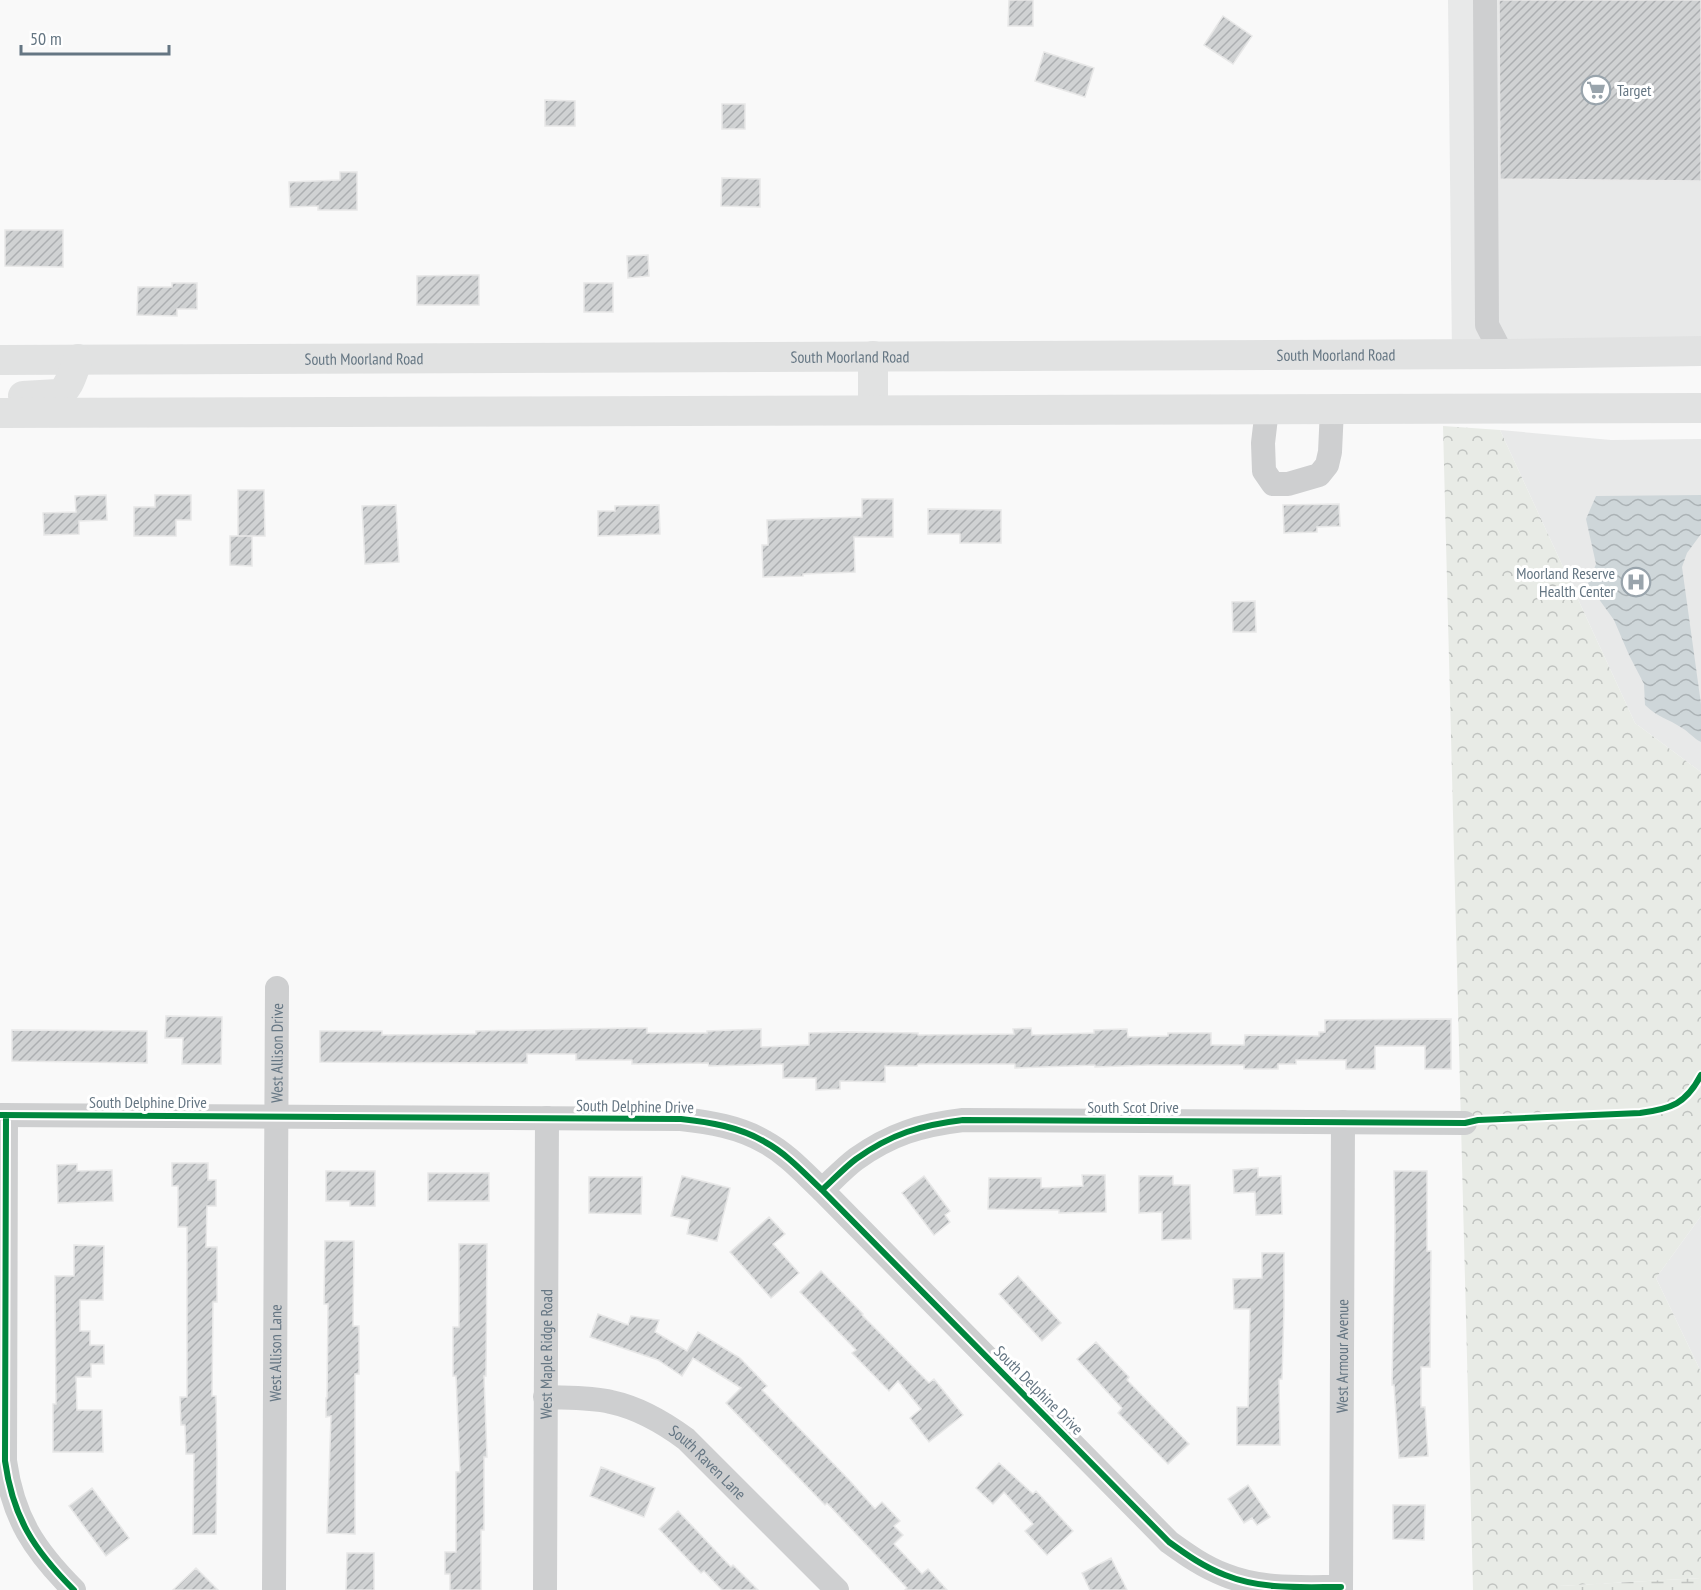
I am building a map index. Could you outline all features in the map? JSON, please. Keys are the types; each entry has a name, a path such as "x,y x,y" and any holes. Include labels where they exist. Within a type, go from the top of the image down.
{"main road":[{"name":"South Moorland Road","path":"0,360 1502,354 1701,351"},
{"path":"873,356 873,410"},
{"path":"0,403 26,394 63,392 78,359"},
{"path":"0,413 1701,408"}],"street":[{"path":"1485,0 1487,325 1502,354"},
{"path":"1267,409 1263,443 1264,471 1273,484 1288,484 1318,475 1327,465 1330,452 1332,409"},
{"name":"West Allison Drive","path":"276,1116 277,988"},
{"path":"3,1115 5,1461 8,1482 20,1520 29,1536 44,1558 74,1590"},
{"name":"South Delphine Drive","path":"3,1115 681,1119 711,1122 737,1130 765,1142 788,1158 822,1190 1169,1542 1196,1561 1225,1575 1250,1583 1281,1587 1341,1588"},
{"name":"West Allison Lane","path":"274,1590 276,1116"},
{"name":"West Maple Ridge Road","path":"545,1590 547,1118"},
{"name":"South Scot Drive","path":"822,1190 854,1160 872,1149 904,1132 934,1123 963,1120 1465,1123"},
{"name":"West Armour Avenue","path":"1341,1588 1343,1122"},
{"name":"South Raven Lane","path":"545,1397 610,1401 634,1409 663,1423 686,1439 837,1590"}],"shaded area":[{"path":"1448,0 1701,0 1701,351 1452,354"},
{"name":"Moorland Reserve Health Center","path":"1500,430 1611,440 1701,439 1701,772 1635,723"},
{"path":"1701,1216 1701,1372 1656,1278"}],"green space":[{"path":"1443,426 1500,430 1635,723 1701,772 1701,1216 1656,1278 1701,1372 1701,1578 1559,1586 1559,1590 1473,1590"},
{"path":"1701,1578 1701,1590 1559,1590 1559,1586"}],"water":[{"path":"1701,495 1701,534 1687,553 1682,567 1701,704 1701,742 1645,705 1644,684 1614,620 1588,584 1596,564 1586,519 1596,496"}],"building":[{"path":"1009,0 1033,0 1033,26 1008,26"},
{"name":"Target","path":"1499,0 1701,0 1701,181 1500,179"},
{"path":"1223,16 1252,36 1233,64 1204,45"},
{"path":"1044,52 1094,68 1085,97 1035,81"},
{"path":"545,100 575,101 575,126 545,126"},
{"path":"722,104 745,104 745,129 722,129"},
{"path":"340,172 357,172 357,210 318,210 318,206 290,207 289,182 340,180"},
{"path":"722,178 760,179 760,207 721,206"},
{"path":"5,230 63,230 63,267 5,266"},
{"path":"648,255 649,276 628,278 627,256"},
{"path":"479,275 479,305 417,305 417,276"},
{"path":"172,283 197,283 197,309 177,309 177,316 137,315 138,287 172,287"},
{"path":"584,283 613,283 613,312 584,312"},
{"path":"238,490 264,490 265,536 238,536"},
{"path":"106,495 107,520 79,521 79,534 44,535 43,513 76,512 75,496"},
{"path":"155,495 191,495 191,520 176,520 176,536 134,536 134,507 155,507"},
{"path":"862,499 893,499 893,537 854,537 855,572 763,577 762,545 768,545 767,520 862,517"},
{"path":"1339,504 1340,526 1317,527 1317,532 1284,533 1283,505"},
{"path":"396,505 399,562 365,564 362,506"},
{"path":"659,505 660,534 598,536 598,511 615,511 615,506"},
{"path":"928,509 1001,510 1001,543 960,543 960,534 928,534"},
{"path":"230,536 252,536 252,566 230,565"},
{"path":"1255,601 1256,632 1233,632 1232,602"},
{"path":"166,1016 222,1017 221,1064 182,1064 183,1038 165,1038"},
{"path":"1451,1019 1451,1069 1425,1069 1425,1046 1375,1046 1375,1069 1346,1069 1346,1060 1296,1060 1296,1064 1278,1064 1278,1069 1244,1069 1244,1065 1095,1067 1095,1065 1015,1068 1015,1064 918,1064 917,1066 885,1066 885,1082 840,1081 840,1089 816,1090 816,1078 783,1078 783,1064 709,1066 708,1063 632,1064 632,1060 576,1060 576,1054 527,1054 527,1063 320,1062 320,1031 382,1031 382,1035 631,1028 647,1028 647,1033 707,1033 707,1031 761,1029 761,1047 809,1045 809,1033 1014,1034 1013,1029 1031,1028 1032,1035 1094,1033 1094,1030 1127,1029 1128,1037 1168,1036 1168,1033 1211,1033 1211,1045 1244,1045 1245,1035 1319,1036 1319,1032 1325,1032 1325,1020"},
{"path":"12,1030 147,1031 147,1063 12,1061"},
{"path":"172,1163 208,1163 208,1180 216,1180 216,1206 207,1206 206,1247 217,1247 217,1302 213,1302 212,1396 216,1396 216,1534 193,1534 194,1454 186,1454 185,1425 181,1425 180,1397 187,1397 187,1227 178,1227 178,1186 172,1186"},
{"path":"77,1164 77,1171 112,1170 113,1201 58,1203 57,1165"},
{"path":"1258,1168 1258,1177 1281,1176 1282,1214 1256,1215 1255,1192 1234,1193 1233,1170"},
{"path":"326,1171 375,1171 375,1206 350,1206 350,1201 326,1201"},
{"path":"1394,1171 1427,1171 1427,1251 1431,1251 1430,1367 1421,1367 1421,1407 1425,1407 1428,1456 1399,1458 1394,1385 1392,1385"},
{"path":"428,1173 489,1173 489,1201 428,1201"},
{"path":"1082,1175 1105,1175 1106,1212 1059,1213 1059,1210 988,1209 989,1178 1041,1178 1041,1188 1083,1186"},
{"path":"682,1176 730,1188 717,1241 687,1234 690,1220 671,1216"},
{"path":"924,1176 950,1211 945,1215 950,1222 934,1235 902,1193"},
{"path":"1139,1176 1173,1176 1173,1185 1190,1185 1191,1239 1162,1240 1162,1212 1139,1213"},
{"path":"589,1177 642,1177 641,1214 589,1213"},
{"path":"769,1217 785,1234 773,1244 799,1273 771,1298 730,1252"},
{"path":"325,1241 354,1241 353,1326 359,1326 359,1374 355,1374 355,1534 327,1533 331,1416 326,1417 328,1304 324,1304"},
{"path":"459,1244 487,1244 486,1376 484,1376 487,1457 484,1457 481,1590 450,1590 450,1574 445,1574 445,1552 456,1552 456,1472 460,1472 456,1376 453,1376 453,1327 459,1327"},
{"path":"74,1245 104,1246 103,1300 80,1300 80,1331 90,1331 90,1345 104,1345 104,1364 91,1364 91,1377 76,1377 77,1410 102,1410 103,1452 53,1452 53,1404 56,1404 55,1276 74,1276"},
{"path":"1262,1253 1284,1253 1282,1379 1279,1379 1280,1445 1237,1445 1237,1407 1248,1407 1250,1309 1234,1309 1233,1279 1262,1278"},
{"path":"821,1271 929,1383 934,1379 963,1415 929,1442 910,1418 921,1409 898,1381 889,1391 852,1353 856,1350 800,1292"},
{"path":"1018,1276 1061,1323 1042,1341 999,1294"},
{"path":"598,1314 628,1325 631,1316 659,1320 655,1332 687,1351 698,1332 740,1358 767,1386 762,1390 875,1509 882,1502 900,1521 894,1526 903,1535 894,1544 922,1574 928,1569 947,1590 905,1590 907,1588 827,1503 825,1505 726,1403 741,1388 693,1358 682,1376 658,1360 590,1337"},
{"path":"1096,1342 1129,1377 1127,1380 1189,1444 1168,1464 1118,1413 1122,1408 1077,1359"},
{"path":"999,1463 1033,1494 1036,1491 1073,1531 1047,1555 1025,1531 1033,1524 1004,1492 993,1504 976,1488"},
{"path":"601,1467 655,1488 644,1517 590,1496"},
{"path":"1248,1485 1270,1517 1257,1525 1252,1518 1244,1523 1228,1499"},
{"path":"92,1488 129,1538 106,1556 69,1506"},
{"path":"1393,1505 1425,1505 1424,1540 1393,1539"},
{"path":"678,1511 731,1567 733,1565 758,1590 722,1590 704,1571 701,1573 659,1529"},
{"path":"347,1553 374,1553 374,1590 346,1590"},
{"path":"1111,1558 1127,1590 1090,1590 1082,1573"},
{"path":"196,1568 218,1590 173,1590"}],"cycle path":[{"path":"822,1190 869,1150 894,1137 920,1128 963,1120 1465,1123 1478,1120 1640,1113 1669,1107 1683,1099 1690,1093 1701,1075"},
{"path":"0,1115 681,1119 745,1132 781,1152 809,1177 1169,1542 1217,1572 1239,1580 1282,1587 1341,1587"},
{"path":"6,1115 5,1461 14,1500 28,1532 47,1561 74,1590"}],"place":[{"name":"Target","path":"1596,90"},
{"name":"Moorland Reserve Health Center","path":"1636,582"}]}
